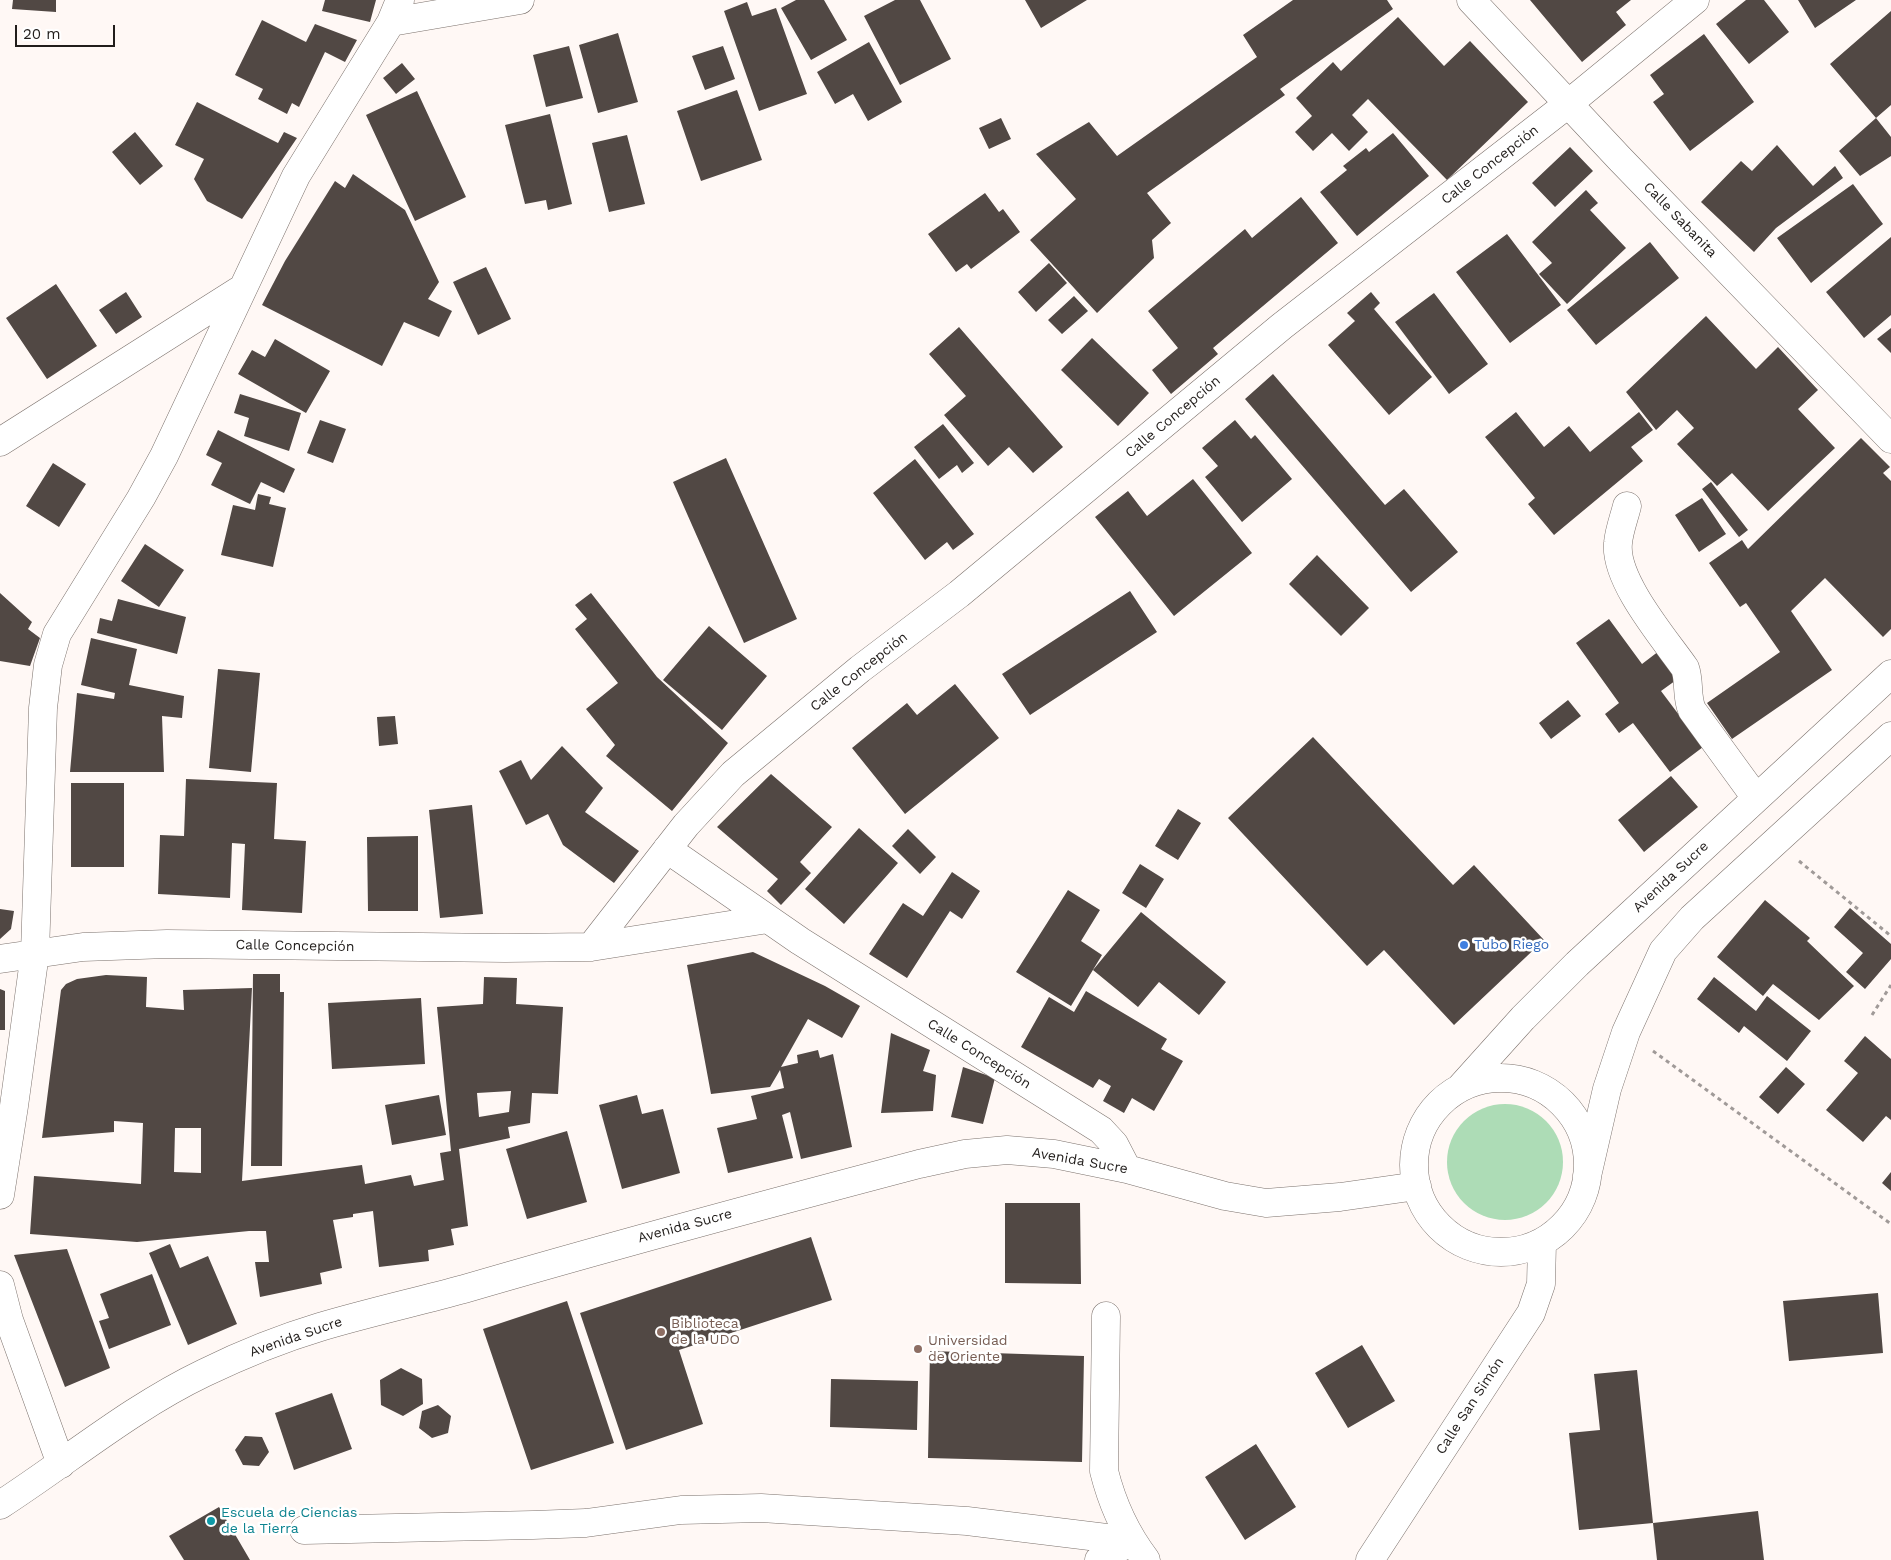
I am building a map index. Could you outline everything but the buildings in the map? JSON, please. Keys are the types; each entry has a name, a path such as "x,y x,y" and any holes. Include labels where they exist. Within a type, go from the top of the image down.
{"street":[{"path":"0,1195 35,953 43,708 48,665 57,634 141,498 164,456 296,176 395,11 520,0"},
{"name":"Calle Sabanita","path":"1471,0 1568,104 1891,438"},
{"name":"Calle Concepción","path":"590,947 686,825 733,774 782,732 966,588 1282,326 1568,104 1695,0"},
{"path":"0,442 243,288"},
{"path":"1627,506 1618,543 1621,570 1630,590 1685,668 1689,682 1692,710 1756,798"},
{"name":"Avenida Sucre","path":"1460,1088 1523,1018 1577,964 1891,674"},
{"path":"1587,1176 1588,1154 1582,1134 1572,1115 1558,1100 1541,1087 1521,1080 1500,1078 1480,1080 1460,1088 1443,1100 1429,1116 1419,1134 1414,1155 1419,1197 1443,1231 1461,1243 1480,1250 1502,1253 1522,1250 1542,1243 1559,1231 1573,1215 1583,1196 1608,1089 1626,1032 1663,951 1692,918 1891,736"},
{"name":"Calle Concepción","path":"667,849 768,919 929,1023 1102,1130 1114,1144 1127,1169"},
{"name":"Calle Concepción","path":"0,959 83,946 167,944 505,948 590,947 768,919"},
{"name":"Avenida Sucre","path":"0,1505 164,1394 251,1352 318,1328 460,1290 599,1249 919,1164 965,1154 1007,1150 1054,1154 1127,1169 1225,1196 1266,1203 1340,1198 1417,1186"},
{"name":"Calle San Simón","path":"1370,1560 1531,1313 1541,1284 1542,1243"},
{"path":"0,1285 10,1320 61,1464"},
{"path":"1106,1316 1104,1471 1108,1489 1138,1550"},
{"path":"304,1530 533,1526 586,1523 681,1510 761,1508 967,1521 1138,1550"},
{"path":"1099,1560 1138,1550"}],"path":[{"path":"1775,842 1891,936"},
{"path":"1872,1014 1891,985"},
{"path":"1626,1032 1891,1224"}],"green space":[{"path":"1505,1104 1527,1108 1546,1121 1559,1140 1563,1162 1559,1184 1546,1203 1527,1216 1505,1220 1483,1216 1464,1203 1451,1184 1447,1162 1451,1140 1464,1121 1483,1108"}],"place":[{"name":"Tubo Riego","path":"1464,945"},
{"name":"Biblioteca de la UDO","path":"661,1332"},
{"name":"Universidad de Oriente","path":"918,1349"},
{"name":"Escuela de Ciencias de la Tierra","path":"211,1521"}]}
